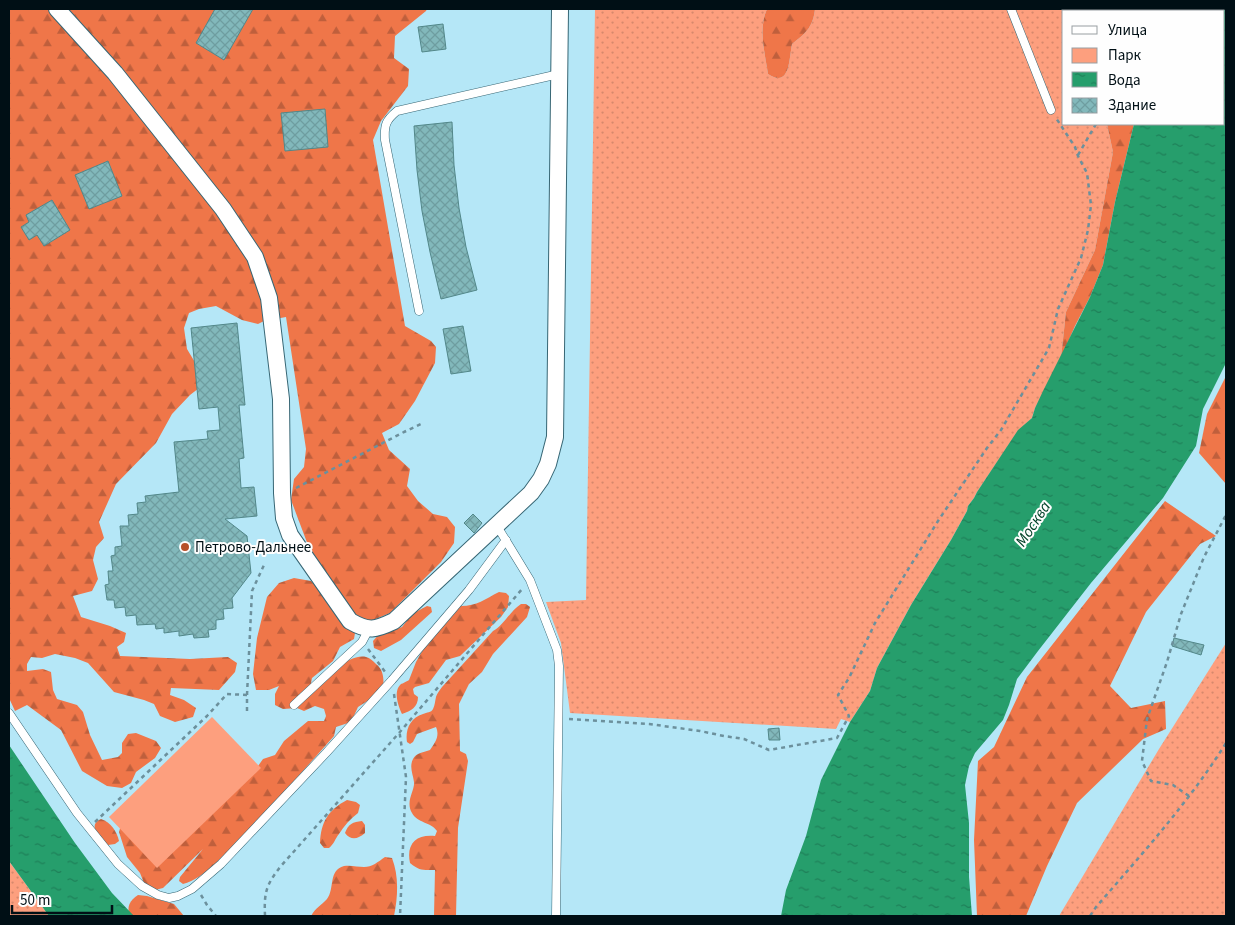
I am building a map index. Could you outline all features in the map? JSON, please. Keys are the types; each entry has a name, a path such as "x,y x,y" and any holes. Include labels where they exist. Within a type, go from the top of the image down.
{"street":[{"path":"57,9 115,73 223,209 256,257 269,298 281,399 284,518 290,535 350,621 361,627 366,635 394,620 497,526 531,493 541,479 548,464 555,437 560,9"}],"lane":[{"path":"1011,9 1051,110"},
{"path":"419,311 385,140 384,128 389,117 397,111 560,74"},
{"path":"497,526 530,580 557,650 559,666 556,916"},
{"path":"9,714 77,814 118,864 142,886 158,895 169,898 178,896 192,889 221,864 326,753 469,590 506,540"},
{"path":"294,706 366,635"}],"path":[{"path":"557,719 649,724 700,731 744,739 768,750 837,738 848,716 838,695 849,678 874,624 986,448 1001,430 1049,348 1058,309 1081,258 1088,230 1091,205 1087,173 1075,147 1051,110"},
{"path":"1078,156 1095,125"},
{"path":"282,493 291,491 423,423"},
{"path":"1189,796 1173,785 1151,781 1142,761 1146,719 1167,662 1181,614 1204,557 1226,515"},
{"path":"247,711 252,590 264,565"},
{"path":"265,916 264,901 273,876 530,580"},
{"path":"366,635 392,680 406,777 400,916"},
{"path":"89,828 207,716 227,694 247,695"},
{"path":"1090,916 1210,770 1226,743"},
{"path":"198,883 202,897 216,916"}],"green space":[{"path":"9,9 427,9 395,36 394,58 409,69 408,86 381,121 373,140 405,326 431,341 436,347 435,363 415,401 399,424 382,433 389,450 410,469 407,486 418,501 433,514 447,517 455,527 454,543 441,562 390,613 366,623 351,616 317,569 291,500 294,479 304,467 306,449 286,317 258,324 242,320 216,306 189,313 184,328 187,349 199,369 203,385 190,395 172,414 156,443 116,484 99,522 104,538 96,547 93,560 98,579 92,591 73,596 81,617 126,633 124,642 117,647 120,656 190,659 228,657 237,663 235,672 219,690 171,688 170,695 184,700 196,708 193,717 175,722 160,716 154,704 114,692 88,663 55,654 42,658 31,657 27,664 27,671 43,669 51,672 53,690 57,699 77,705 83,712 90,735 102,760 118,757 122,753 122,743 128,734 136,733 156,741 161,748 155,758 136,772 131,783 122,788 107,786 82,771 61,730 27,705 15,711 9,698"},
{"path":"595,9 767,9 764,17 763,33 768,74 775,78 781,78 789,64 792,44 808,29 813,21 815,9 1104,9 1062,10 1062,125 1107,125 1113,152 1095,250 1066,312 1061,358 1035,408 1032,418 1018,431 968,506 951,540 911,605 877,668 870,691 850,722 841,719 836,729 570,713 561,643 546,602 586,600"},
{"path":"767,9 815,9 813,21 808,29 792,44 789,64 781,78 775,78 768,74 763,33 764,17"},
{"path":"1107,125 1134,125 1115,202 1103,265 1061,358 1066,312 1095,250 1113,152"},
{"path":"1226,376 1226,484 1199,453 1207,414"},
{"path":"1165,501 1216,536 1200,544 1146,612 1110,686 1131,708 1165,701 1166,729 1143,739 1077,803 1026,916 977,916 974,840 978,761 994,747 1027,677"},
{"path":"294,578 311,581 338,608 355,633 354,639 340,647 333,661 312,678 312,687 345,662 366,657 381,669 383,689 358,707 351,722 336,727 334,736 312,761 208,870 191,881 183,884 179,881 180,877 203,849 163,888 155,890 144,883 140,873 127,857 119,832 121,825 251,776 263,759 275,755 284,741 308,721 324,721 326,716 324,709 315,706 304,711 297,708 283,709 275,705 275,694 279,686 269,690 256,690 253,674 257,638 267,597 279,583"},
{"path":"499,592 506,593 509,596 508,607 501,617 460,656 446,660 429,683 415,687 413,689 414,694 418,697 417,703 411,710 402,714 397,690 401,684 409,680 425,646 461,606 485,600"},
{"path":"521,604 526,604 530,607 527,617 493,654 482,672 469,684 459,704 460,751 466,754 468,761 458,828 456,916 434,916 435,870 419,869 410,863 409,856 414,842 423,837 435,836 437,831 414,816 410,809 410,800 414,785 411,768 413,759 416,755 430,750 434,745 437,730 436,727 417,734 410,744 407,742 409,725 418,716 432,710 436,696 442,687 493,631"},
{"path":"427,606 431,607 432,612 401,640 381,651 374,648 373,641 381,632 392,631 402,627 412,614"},
{"path":"1226,643 1226,916 1059,916 1159,749"},
{"path":"212,717 261,768 157,868 109,817"},
{"path":"347,800 360,805 358,813 345,825 331,846 324,848 320,843 324,823 330,812"},
{"path":"101,819 108,822 115,831 119,841 115,844 108,845 96,832 95,825"},
{"path":"362,821 365,825 365,833 357,838 347,836 345,833 351,824"},
{"path":"385,857 392,858 396,872 397,894 394,916 311,916 327,899 334,876 339,868 344,866 370,866"},
{"path":"9,861 49,916 9,916"},
{"path":"138,895 174,904 184,916 130,916 128,910 130,904"}],"water":[{"name":"Москва","path":"1226,9 1226,363 1203,409 1196,446 1163,498 1091,583 1017,679 1003,720 975,753 969,766 965,785 969,823 969,877 972,916 781,916 786,890 806,836 821,780 850,722 870,691 877,668 911,605 951,540 968,506 1018,430 1032,418 1043,391 1090,297 1103,265 1115,202 1134,125 1225,125 1225,10 1136,10"},
{"path":"9,745 75,843 112,893 134,916 49,916 9,861"}],"building":[{"path":"215,9 253,9 224,60 196,43"},
{"path":"443,24 446,49 422,52 418,27"},
{"path":"325,109 328,147 285,151 281,113"},
{"path":"452,122 459,208 466,247 477,290 441,299 422,211 414,126"},
{"path":"108,161 122,196 89,209 75,175"},
{"path":"52,200 70,230 44,246 37,235 29,240 21,227 29,222 26,215"},
{"path":"237,323 245,405 239,405 244,458 239,459 241,488 254,487 257,516 225,519 247,536 251,573 232,598 233,608 223,609 224,619 216,620 216,629 208,630 209,637 194,638 193,634 179,636 179,631 164,633 164,628 156,629 155,624 137,625 136,615 126,616 125,607 115,608 114,600 107,600 105,585 109,584 108,571 113,571 111,556 115,555 115,547 122,546 120,526 129,526 128,515 138,514 137,503 146,502 145,496 179,492 174,442 208,439 207,431 220,430 218,407 199,409 191,328"},
{"path":"463,326 471,371 451,374 443,329"},
{"path":"473,514 482,523 474,533 464,523"},
{"path":"1174,638 1204,645 1201,655 1172,646"},
{"path":"779,728 780,740 769,740 768,729"}],"place":[{"name":"Петрово-Дальнее","path":"185,547"}]}
